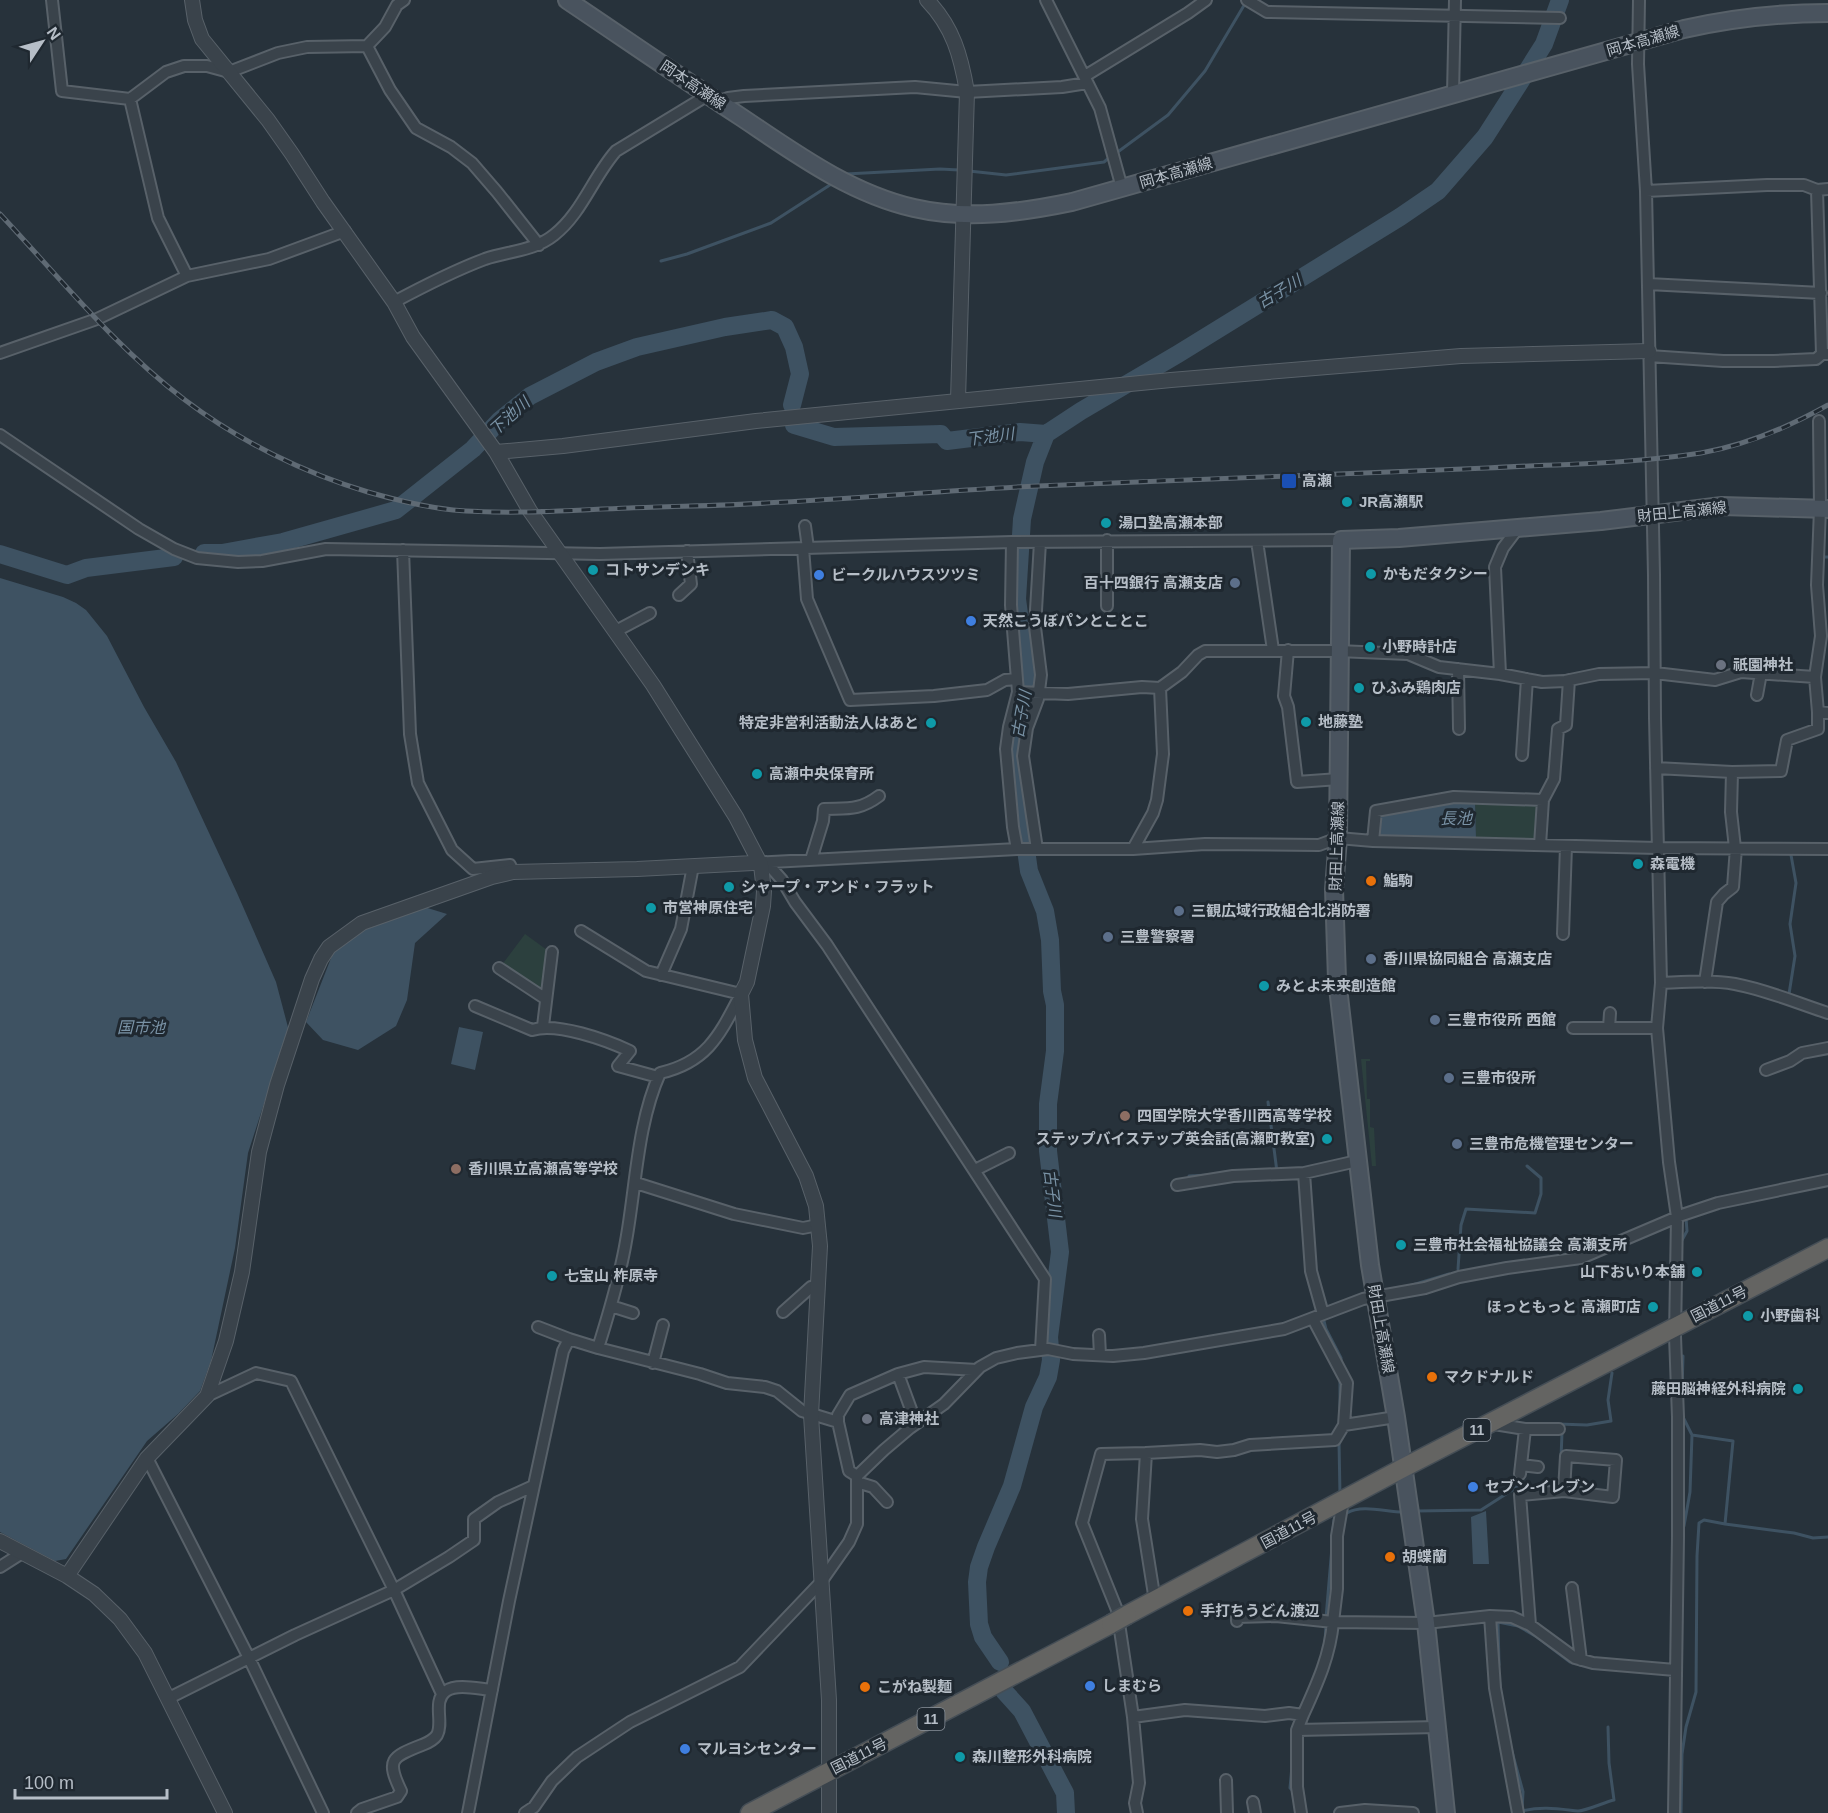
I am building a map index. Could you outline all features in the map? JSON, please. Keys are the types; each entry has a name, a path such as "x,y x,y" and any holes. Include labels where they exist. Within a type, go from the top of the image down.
{"highway":[{"name":"国道11号","path":"750,1813 1403,1468 1828,1248"}],"main road":[{"name":"岡本高瀬線","path":"567,0 801,158 832,176 868,193 912,208 943,213 997,214 1030,211 1122,188 1715,22 1793,6 1828,13"},
{"name":"財田上高瀬線","path":"1446,1813 1426,1623 1396,1417 1375,1298 1337,979 1334,889 1338,838 1341,540 1400,538 1518,528 1652,516 1722,506 1824,509"}],"street":[{"path":"52,0 62,91 130,99 166,72 184,66 207,66 229,72 278,53 306,48 368,46 385,27 397,5 404,0"},
{"path":"192,0 198,32 212,53 268,120 394,302 413,337 496,452 530,511 653,685 722,793 760,863 764,891 763,906 747,982 718,1038 690,1063 678,1069 660,1073 655,1084 642,1137 626,1244 598,1348"},
{"path":"927,0 941,15 962,59 967,92 958,400"},
{"path":"1046,0 1100,108 1122,188"},
{"path":"394,302 441,277 469,266 540,245 563,227 576,211 607,161 616,151 713,99 915,87 967,92 1062,87 1086,80 1206,0"},
{"path":"1247,0 1266,12 1560,18"},
{"path":"1453,94 1455,0"},
{"path":"1639,0 1638,42 1646,191 1661,983 1657,1028 1662,1099 1677,1217 1678,1537 1674,1813"},
{"path":"368,46 390,90 416,128 451,147 472,163 540,245"},
{"path":"130,99 158,218 187,276"},
{"path":"496,452 958,400 1461,356 1649,354 1723,361 1774,361 1816,359 1825,354 1816,222 1822,190 1804,185 1767,185 1646,191"},
{"path":"0,353 97,319 187,276 269,259 345,231"},
{"path":"1648,284 1821,293"},
{"path":"1656,768 1732,772 1781,771 1787,740 1818,729 1823,712 1815,677 1821,636 1817,585 1824,509 1819,421"},
{"path":"0,435 139,529 174,549 197,558 238,562 262,561 326,549 600,554 1107,540 1341,540"},
{"path":"805,526 807,599 850,700 934,696 987,690 1005,680 1017,679"},
{"path":"1500,674 1495,567 1503,548 1518,528"},
{"path":"1107,540 1107,606"},
{"path":"1257,541 1273,650"},
{"path":"1011,542 1011,604 1017,679 1021,692 1009,727 1006,749 1017,849"},
{"path":"1037,849 1023,756 1027,728 1041,675 1035,627 1040,542"},
{"path":"403,550 410,734 418,783 452,850 473,869 510,865 513,872"},
{"path":"679,595 691,584 687,551"},
{"path":"616,632 650,613"},
{"path":"1021,692 1068,694 1142,687 1160,688 1205,651 1288,650 1408,654 1439,667 1500,674 1542,682 1599,674 1655,674 1715,680 1741,672 1815,677"},
{"path":"1288,650 1284,696 1288,707 1297,782 1339,779"},
{"path":"1458,669 1459,729"},
{"path":"1757,695 1761,673"},
{"path":"1522,755 1527,679"},
{"path":"1540,845 1543,800 1554,779 1558,729 1566,725 1569,680"},
{"path":"1133,849 1153,813 1157,800 1163,754 1160,688"},
{"path":"1705,982 1717,902 1733,887 1736,848 1731,812 1732,772"},
{"path":"810,860 824,809 855,809 867,805 879,796"},
{"path":"1373,841 1376,811 1454,797 1543,800"},
{"path":"207,1396 226,1341 242,1272 259,1152 277,1086 321,959 329,947 362,923 475,882 513,872 760,863 1017,849 1133,849 1205,844 1319,845 1338,838 1566,846 1828,849"},
{"path":"1563,934 1566,846"},
{"path":"760,863 782,880 795,902 827,945 1046,1279 1041,1350"},
{"path":"660,975 681,929 693,866"},
{"path":"581,931 646,971 741,994"},
{"path":"543,1026 552,952"},
{"path":"499,968 546,999"},
{"path":"1661,983 1733,984 1756,989 1828,1013"},
{"path":"741,994 745,1040 752,1069 763,1096 806,1176 816,1206 820,1246 811,1414 829,1700 829,1813"},
{"path":"474,1006 532,1030 543,1026 601,1038 630,1051 618,1066 658,1077"},
{"path":"1609,1028 1610,1013"},
{"path":"1574,1028 1657,1028"},
{"path":"1766,1070 1790,1061 1802,1053 1828,1048"},
{"path":"975,1170 1009,1153"},
{"path":"1177,1185 1233,1176 1305,1173 1357,1161"},
{"path":"1137,1813 1135,1803 1139,1783 1133,1716 1116,1610 1082,1523 1101,1454 1200,1450 1217,1452 1250,1445 1335,1440 1344,1425 1347,1383 1318,1316 1311,1271 1305,1173"},
{"path":"525,1813 534,1807 552,1781 577,1757 630,1722 740,1667 821,1582 849,1542 857,1524 857,1479 884,1449 944,1404 977,1370 996,1358 1048,1349 1073,1354 1144,1353 1284,1329 1363,1299 1425,1288 1459,1277 1581,1258 1677,1217 1718,1203 1828,1180"},
{"path":"636,1183 734,1214 803,1228 818,1225"},
{"path":"783,1312 811,1287 818,1286"},
{"path":"611,1306 633,1313"},
{"path":"652,1363 663,1325"},
{"path":"538,1327 598,1348 727,1383 765,1387 777,1391 802,1411 838,1422"},
{"path":"1099,1335 1100,1355"},
{"path":"468,1813 533,1486 563,1351 569,1339"},
{"path":"887,1502 873,1487 857,1479 849,1471 838,1415 850,1395 898,1374 924,1367 977,1370"},
{"path":"67,1576 147,1458 207,1396 256,1373 291,1382 394,1590 442,1694"},
{"path":"898,1374 916,1423"},
{"path":"1344,1425 1396,1417"},
{"path":"1491,1423 1525,1429 1559,1429"},
{"path":"1525,1429 1521,1469 1538,1467"},
{"path":"1146,1453 1142,1519 1155,1600"},
{"path":"1530,1625 1520,1495 1564,1491 1613,1497 1616,1460 1566,1456 1564,1491"},
{"path":"147,1458 249,1658 323,1813"},
{"path":"169,1698 295,1635 394,1590 474,1540 474,1519 498,1502 533,1486"},
{"path":"1301,1813 1297,1787 1298,1730 1320,1679 1331,1642 1337,1588 1337,1536 1342,1501"},
{"path":"0,1541 67,1576 94,1594 120,1619 145,1653 225,1813"},
{"path":"0,1567 22,1553"},
{"path":"1572,1588 1581,1660"},
{"path":"1237,1621 1237,1617 1276,1616 1333,1622 1426,1623 1490,1616 1512,1617 1530,1625 1556,1646 1581,1660 1623,1667 1675,1670"},
{"path":"1490,1616 1495,1688 1518,1813"},
{"path":"357,1813 362,1809 397,1797 401,1791 392,1774 393,1761 406,1751 430,1742 438,1733 439,1703 442,1694 453,1687 492,1690"},
{"path":"1133,1716 1185,1710 1265,1716 1289,1713 1303,1715"},
{"path":"1298,1730 1438,1727"},
{"path":"1223,1813 1226,1779"},
{"path":"1340,1813 1365,1810 1413,1813"}],"green space":[{"path":"1475,800 1538,802 1537,840 1476,838"},
{"path":"525,934 547,950 543,993 501,966"},
{"path":"1361,1059 1370,1059 1366,1061 1367,1099 1370,1099 1370,1127 1374,1128 1376,1166 1372,1166"}],"water":[{"name":"国市池","path":"0,578 76,603 86,610 107,636 176,762 237,893 276,982 289,1031 248,1153 235,1248 211,1361 200,1391 147,1441 66,1559 55,1561 0,1532"},
{"name":"長池","path":"1475,800 1476,838 1377,836 1379,812 1423,804"},
{"path":"421,906 447,914 415,943 407,1000 396,1026 358,1050 323,1040 306,1022 333,953 359,932"},
{"path":"459,1027 483,1032 475,1070 451,1064"},
{"path":"1486,1511 1489,1564 1473,1564 1471,1517"}],"waterway":[{"name":"古子川","path":"1000,1662 983,1637 979,1624 977,1582 979,1567 1012,1486 1034,1407 1048,1377 1051,1360 1049,1337 1060,1252 1048,1151 1048,1104 1055,1051 1055,1005 1052,991 1050,940 1045,911 1029,871 1015,772 1016,742 1026,704 1027,675 1017,599 1022,519 1035,462 1046,434 1400,217 1438,191 1485,137 1510,98 1544,44 1560,0"},
{"path":"1115,154 1168,115 1205,71 1246,2"},
{"path":"969,171 1006,175 1104,162 1110,157"},
{"path":"846,174 959,170"},
{"path":"661,261 687,254 771,223 833,183"},
{"name":"下池川","path":"204,553 222,553 283,542 396,510 473,449 500,420 530,396 596,362 637,347 725,327 772,320 785,327 794,347 800,374 792,405"},
{"name":"下池川","path":"794,425 834,437 941,434 947,441 1020,432 1046,434"},
{"name":"下池川","path":"0,554 67,575 86,568 174,557"},
{"path":"1789,994 1795,956 1790,924 1796,883 1791,855"},
{"path":"1268,1102 1277,1172"},
{"path":"1458,1269 1461,1225 1466,1209 1535,1213 1541,1194 1541,1178 1527,1166"},
{"path":"1189,1176 1208,1175"},
{"path":"1681,1242 1687,1231 1686,1218"},
{"path":"1409,1286 1449,1274"},
{"path":"1323,1317 1326,1329 1341,1358 1341,1363"},
{"path":"1682,1390 1683,1356"},
{"path":"1558,1424 1587,1425 1611,1421 1608,1400 1612,1373"},
{"path":"1340,1379 1340,1408"},
{"path":"1683,1417 1692,1435 1733,1441 1725,1524 1794,1533 1813,1538 1828,1537"},
{"path":"1561,1458 1562,1433"},
{"path":"1684,1526 1690,1492 1692,1435"},
{"path":"1339,1442 1340,1495"},
{"path":"1416,1511 1481,1510 1517,1487 1554,1486 1560,1482 1560,1479"},
{"path":"1347,1513 1360,1509 1403,1512"},
{"path":"1333,1531 1334,1520"},
{"path":"1681,1813 1682,1754 1686,1727 1696,1692 1699,1523 1704,1520 1725,1524"},
{"path":"1326,1618 1332,1547"},
{"path":"1499,1665 1498,1622 1518,1626 1570,1662"},
{"path":"1325,1642 1326,1625"},
{"path":"1499,1677 1501,1694"},
{"name":"古子川","path":"1004,1691 1022,1711 1065,1793 1066,1813"},
{"path":"1511,1748 1523,1792 1522,1811 1543,1808 1581,1811 1614,1800 1609,1763 1608,1727"},
{"path":"1292,1766 1290,1788 1293,1791"}],"railway":[{"path":"0,214 135,358 185,400 227,429 296,465 344,484 389,498 453,510 519,512 732,505 1038,486 1621,462 1701,453 1734,445 1782,428 1828,405"}],"place":[{"name":"高瀬","path":"1289,481"},
{"name":"JR高瀬駅","path":"1347,502"},
{"name":"湯口塾高瀬本部","path":"1106,523"},
{"name":"コトサンデンキ","path":"593,570"},
{"name":"かもだタクシー","path":"1371,574"},
{"name":"ビークルハウスツツミ","path":"819,575"},
{"name":"百十四銀行 高瀬支店","path":"1235,583"},
{"name":"天然こうぼパンとことこ","path":"971,621"},
{"name":"小野時計店","path":"1370,647"},
{"name":"祇園神社","path":"1721,665"},
{"name":"ひふみ鶏肉店","path":"1359,688"},
{"name":"地藤塾","path":"1306,722"},
{"name":"特定非営利活動法人はあと","path":"931,723"},
{"name":"高瀬中央保育所","path":"757,774"},
{"name":"森電機","path":"1638,864"},
{"name":"鮨駒","path":"1371,881"},
{"name":"シャープ・アンド・フラット","path":"729,887"},
{"name":"市営神原住宅","path":"651,908"},
{"name":"三観広域行政組合北消防署","path":"1179,911"},
{"name":"三豊警察署","path":"1108,937"},
{"name":"香川県協同組合 高瀬支店","path":"1371,959"},
{"name":"みとよ未来創造館","path":"1264,986"},
{"name":"三豊市役所 西館","path":"1435,1020"},
{"name":"三豊市役所","path":"1449,1078"},
{"name":"四国学院大学香川西高等学校","path":"1125,1116"},
{"name":"ステップバイステップ英会話(高瀬町教室)","path":"1327,1139"},
{"name":"三豊市危機管理センター","path":"1457,1144"},
{"name":"香川県立高瀬高等学校","path":"456,1169"},
{"name":"三豊市社会福祉協議会 高瀬支所","path":"1401,1245"},
{"name":"山下おいり本舗","path":"1697,1272"},
{"name":"七宝山 柞原寺","path":"552,1276"},
{"name":"ほっともっと 高瀬町店","path":"1653,1307"},
{"name":"小野歯科","path":"1748,1316"},
{"name":"マクドナルド","path":"1432,1377"},
{"name":"藤田脳神経外科病院","path":"1798,1389"},
{"name":"高津神社","path":"867,1419"},
{"name":"セブン-イレブン","path":"1473,1487"},
{"name":"胡蝶蘭","path":"1390,1557"},
{"name":"手打ちうどん渡辺","path":"1188,1611"},
{"name":"しまむら","path":"1090,1686"},
{"name":"こがね製麺","path":"865,1687"},
{"name":"マルヨシセンター","path":"685,1749"},
{"name":"森川整形外科病院","path":"960,1757"}]}
